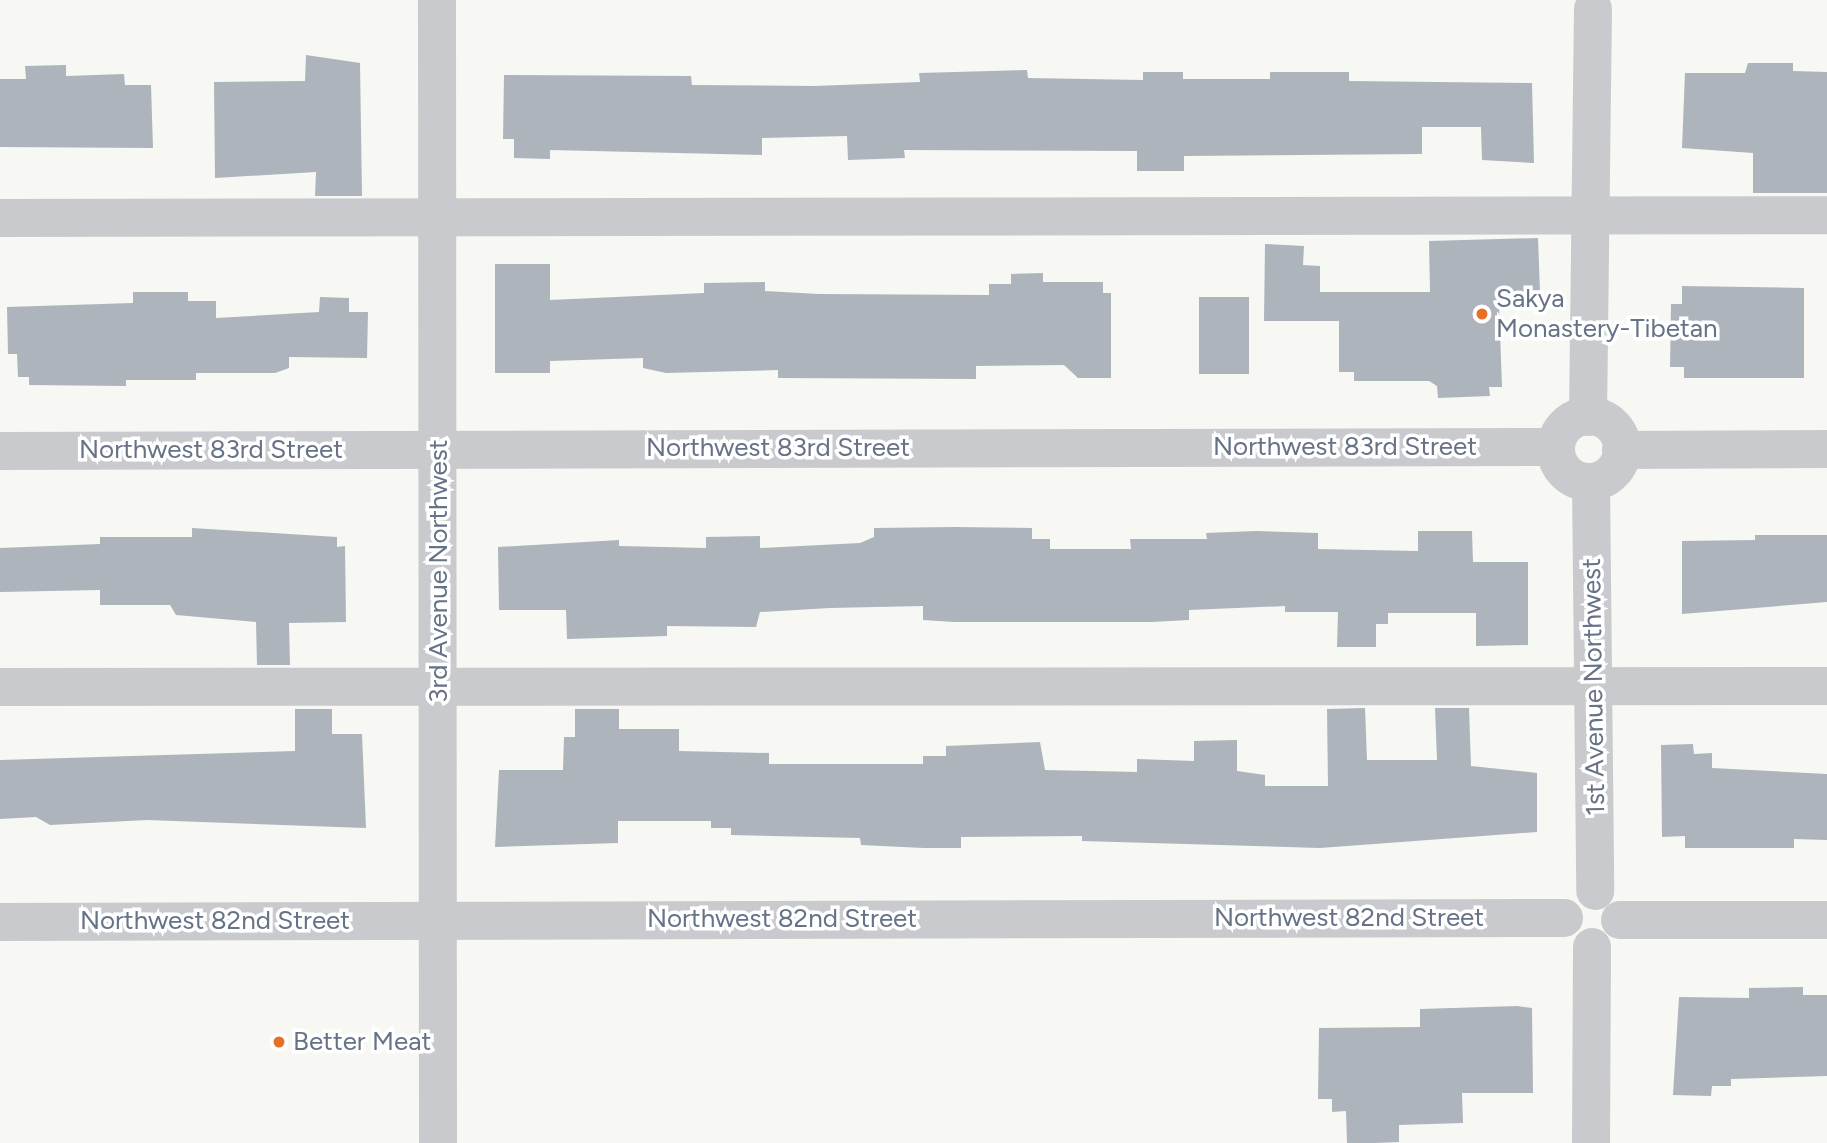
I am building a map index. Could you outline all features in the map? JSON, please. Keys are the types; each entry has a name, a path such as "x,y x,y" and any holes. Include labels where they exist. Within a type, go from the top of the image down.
{"street":[{"name":"3rd Avenue Northwest","path":"437,0 440,217 438,1143"},
{"path":"1588,417 1592,3"},
{"path":"0,218 1827,215"},
{"path":"1588,417 1613,427 1621,450 1611,474 1591,482 1562,468 1556,447 1565,427 1588,417"},
{"name":"Northwest 83rd Street","path":"0,451 1556,447"},
{"path":"1621,450 1827,449"},
{"name":"1st Avenue Northwest","path":"1591,482 1595,891"},
{"path":"0,688 439,690 1827,685"},
{"path":"1595,891 1611,898 1620,920 1613,938 1592,947 1569,936 1564,918 1571,900 1595,891"},
{"name":"Northwest 82nd Street","path":"0,922 1564,918"},
{"path":"1620,920 1827,920"},
{"path":"1591,1143 1592,947"}],"building":[{"path":"306,55 360,63 362,196 315,196 316,172 215,178 214,82 305,81"},
{"path":"1748,63 1793,63 1793,71 1827,72 1827,193 1753,193 1753,153 1682,148 1685,73 1745,73"},
{"path":"66,65 66,76 124,74 125,85 151,85 153,148 0,147 0,79 26,79 25,66"},
{"path":"1027,70 1028,78 1143,80 1143,72 1183,72 1183,79 1270,79 1270,72 1349,72 1349,81 1532,83 1534,163 1482,160 1481,127 1422,127 1422,154 1184,156 1184,171 1137,171 1137,151 904,150 905,158 848,160 847,136 762,138 762,155 550,150 550,159 514,158 514,139 503,139 504,75 691,76 692,85 814,86 920,82 919,73"},
{"path":"1538,238 1540,292 1513,292 1513,303 1499,304 1502,387 1489,387 1490,396 1438,398 1437,386 1429,381 1354,381 1354,372 1339,372 1339,321 1264,321 1265,244 1304,246 1303,265 1320,266 1320,292 1430,292 1429,241"},
{"path":"495,264 550,264 550,300 704,293 704,283 765,282 765,291 819,294 989,295 989,284 1011,284 1011,274 1043,273 1043,282 1103,282 1103,293 1111,293 1111,378 1078,378 1064,365 976,366 976,379 778,378 778,370 666,373 643,368 643,358 550,361 550,373 495,373"},
{"path":"1682,286 1804,288 1804,378 1684,378 1684,367 1670,367 1671,304 1682,304"},
{"path":"133,292 188,292 188,301 216,301 216,318 319,312 320,297 349,298 349,312 368,312 367,358 289,357 289,368 275,373 196,373 196,380 126,380 126,386 29,385 29,377 18,377 17,354 8,354 7,307 133,303"},
{"path":"1199,297 1249,297 1249,374 1199,374"},
{"path":"192,528 337,537 337,547 345,546 346,622 289,623 290,665 257,665 256,622 176,615 170,605 100,605 100,590 0,592 0,548 100,544 100,537 192,537"},
{"path":"874,528 1032,528 1032,539 1050,539 1050,549 1131,549 1130,539 1207,539 1206,533 1256,531 1318,533 1318,549 1418,551 1418,531 1472,531 1473,562 1528,562 1528,645 1476,646 1476,613 1388,613 1388,624 1376,624 1376,647 1337,647 1338,612 1285,612 1285,606 1189,610 1189,620 1151,622 954,622 923,620 923,606 830,608 760,612 756,627 667,626 667,636 567,639 566,610 499,610 498,547 619,540 619,546 706,548 706,537 760,536 760,548 860,543 874,537"},
{"path":"1755,535 1827,535 1827,602 1682,614 1682,541 1755,540"},
{"path":"1365,708 1367,760 1437,760 1435,708 1469,708 1471,766 1537,773 1537,832 1320,848 1082,841 1082,836 961,837 961,848 924,848 861,845 860,838 731,835 731,828 711,828 711,821 618,821 618,843 495,847 499,770 563,770 564,737 575,737 575,709 619,709 619,729 679,729 679,751 769,753 769,764 923,764 923,756 946,756 946,746 1040,742 1045,770 1137,772 1137,759 1194,761 1194,741 1237,740 1237,771 1265,775 1265,786 1328,786 1327,709"},
{"path":"295,709 332,709 332,734 362,734 366,828 147,820 50,825 36,817 0,819 0,760 295,751"},
{"path":"1693,744 1694,754 1712,753 1712,768 1827,774 1827,840 1794,839 1794,848 1685,848 1685,836 1662,837 1661,745"},
{"path":"1803,987 1803,995 1827,995 1827,1076 1731,1079 1731,1086 1712,1086 1711,1096 1673,1095 1679,997 1749,998 1749,988"},
{"path":"1517,1006 1532,1008 1533,1093 1462,1093 1463,1123 1399,1125 1399,1142 1375,1143 1347,1143 1346,1111 1332,1112 1332,1099 1318,1099 1319,1028 1420,1027 1420,1009"}],"place":[{"name":"Sakya Monastery-Tibetan","path":"1482,314"},
{"name":"Better Meat","path":"279,1042"}]}
